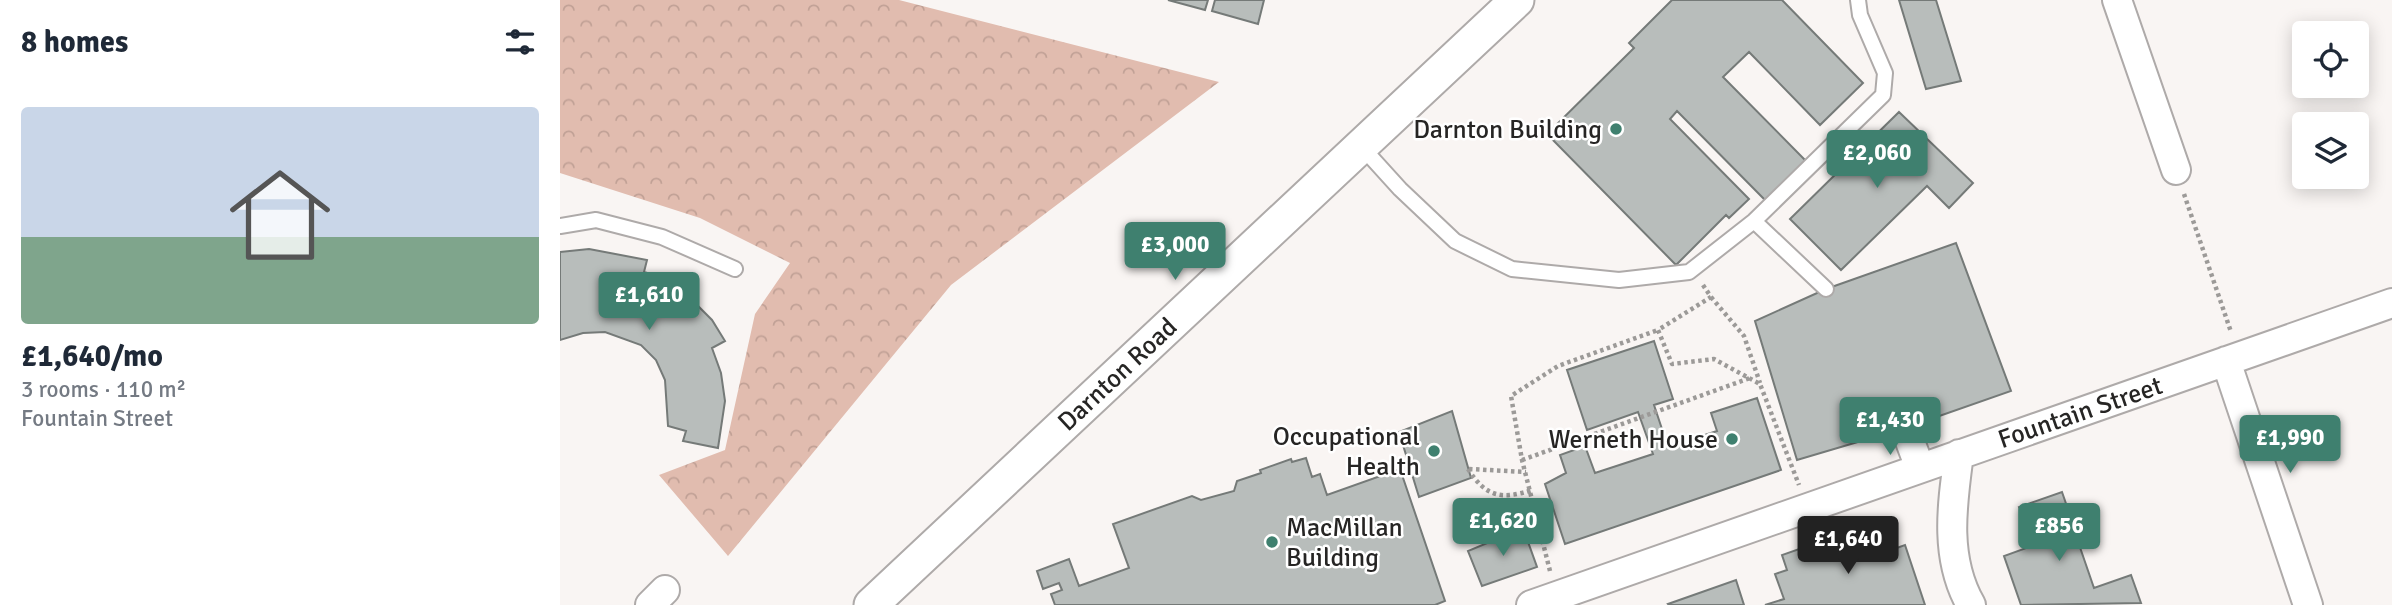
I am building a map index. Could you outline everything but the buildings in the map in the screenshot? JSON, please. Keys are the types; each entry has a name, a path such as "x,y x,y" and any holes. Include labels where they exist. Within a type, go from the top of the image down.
{"street":[{"name":"Darnton Road","path":"871,605 1517,0"},
{"path":"2117,0 2176,170"},
{"name":"Fountain Street","path":"1544,601 1807,506 2392,303"},
{"path":"2233,359 2308,605"},
{"path":"1905,428 1920,468"},
{"path":"1959,454 1953,504 1952,548 1971,605"}],"lane":[{"path":"1360,145 1400,189 1455,241 1512,269 1619,280 1689,272 1754,221 1883,95 1885,73 1860,15 1858,0"},
{"path":"560,226 596,220 662,237 735,269"},
{"path":"1754,221 1826,289"}],"path":[{"path":"2176,170 2233,359"},
{"path":"1689,272 1710,291 1711,297 1744,336 1807,506"},
{"path":"1544,601 1532,490 1522,460 1511,396 1558,366 1658,330 1711,297"},
{"path":"1658,330 1672,364 1714,359 1760,384"},
{"path":"1522,460 1751,379"},
{"path":"1526,472 1468,469 1480,488 1508,498 1532,490"}],"green space":[{"path":"560,0 899,0 1219,82 951,285 728,556 659,475 725,450 755,314 790,263 700,218 560,173"}],"place":[{"name":"Darnton Building","path":"1616,129"},
{"name":"Werneth House","path":"1732,439"},
{"name":"Occupational Health","path":"1434,451"},
{"name":"MacMillan Building","path":"1272,542"}]}
